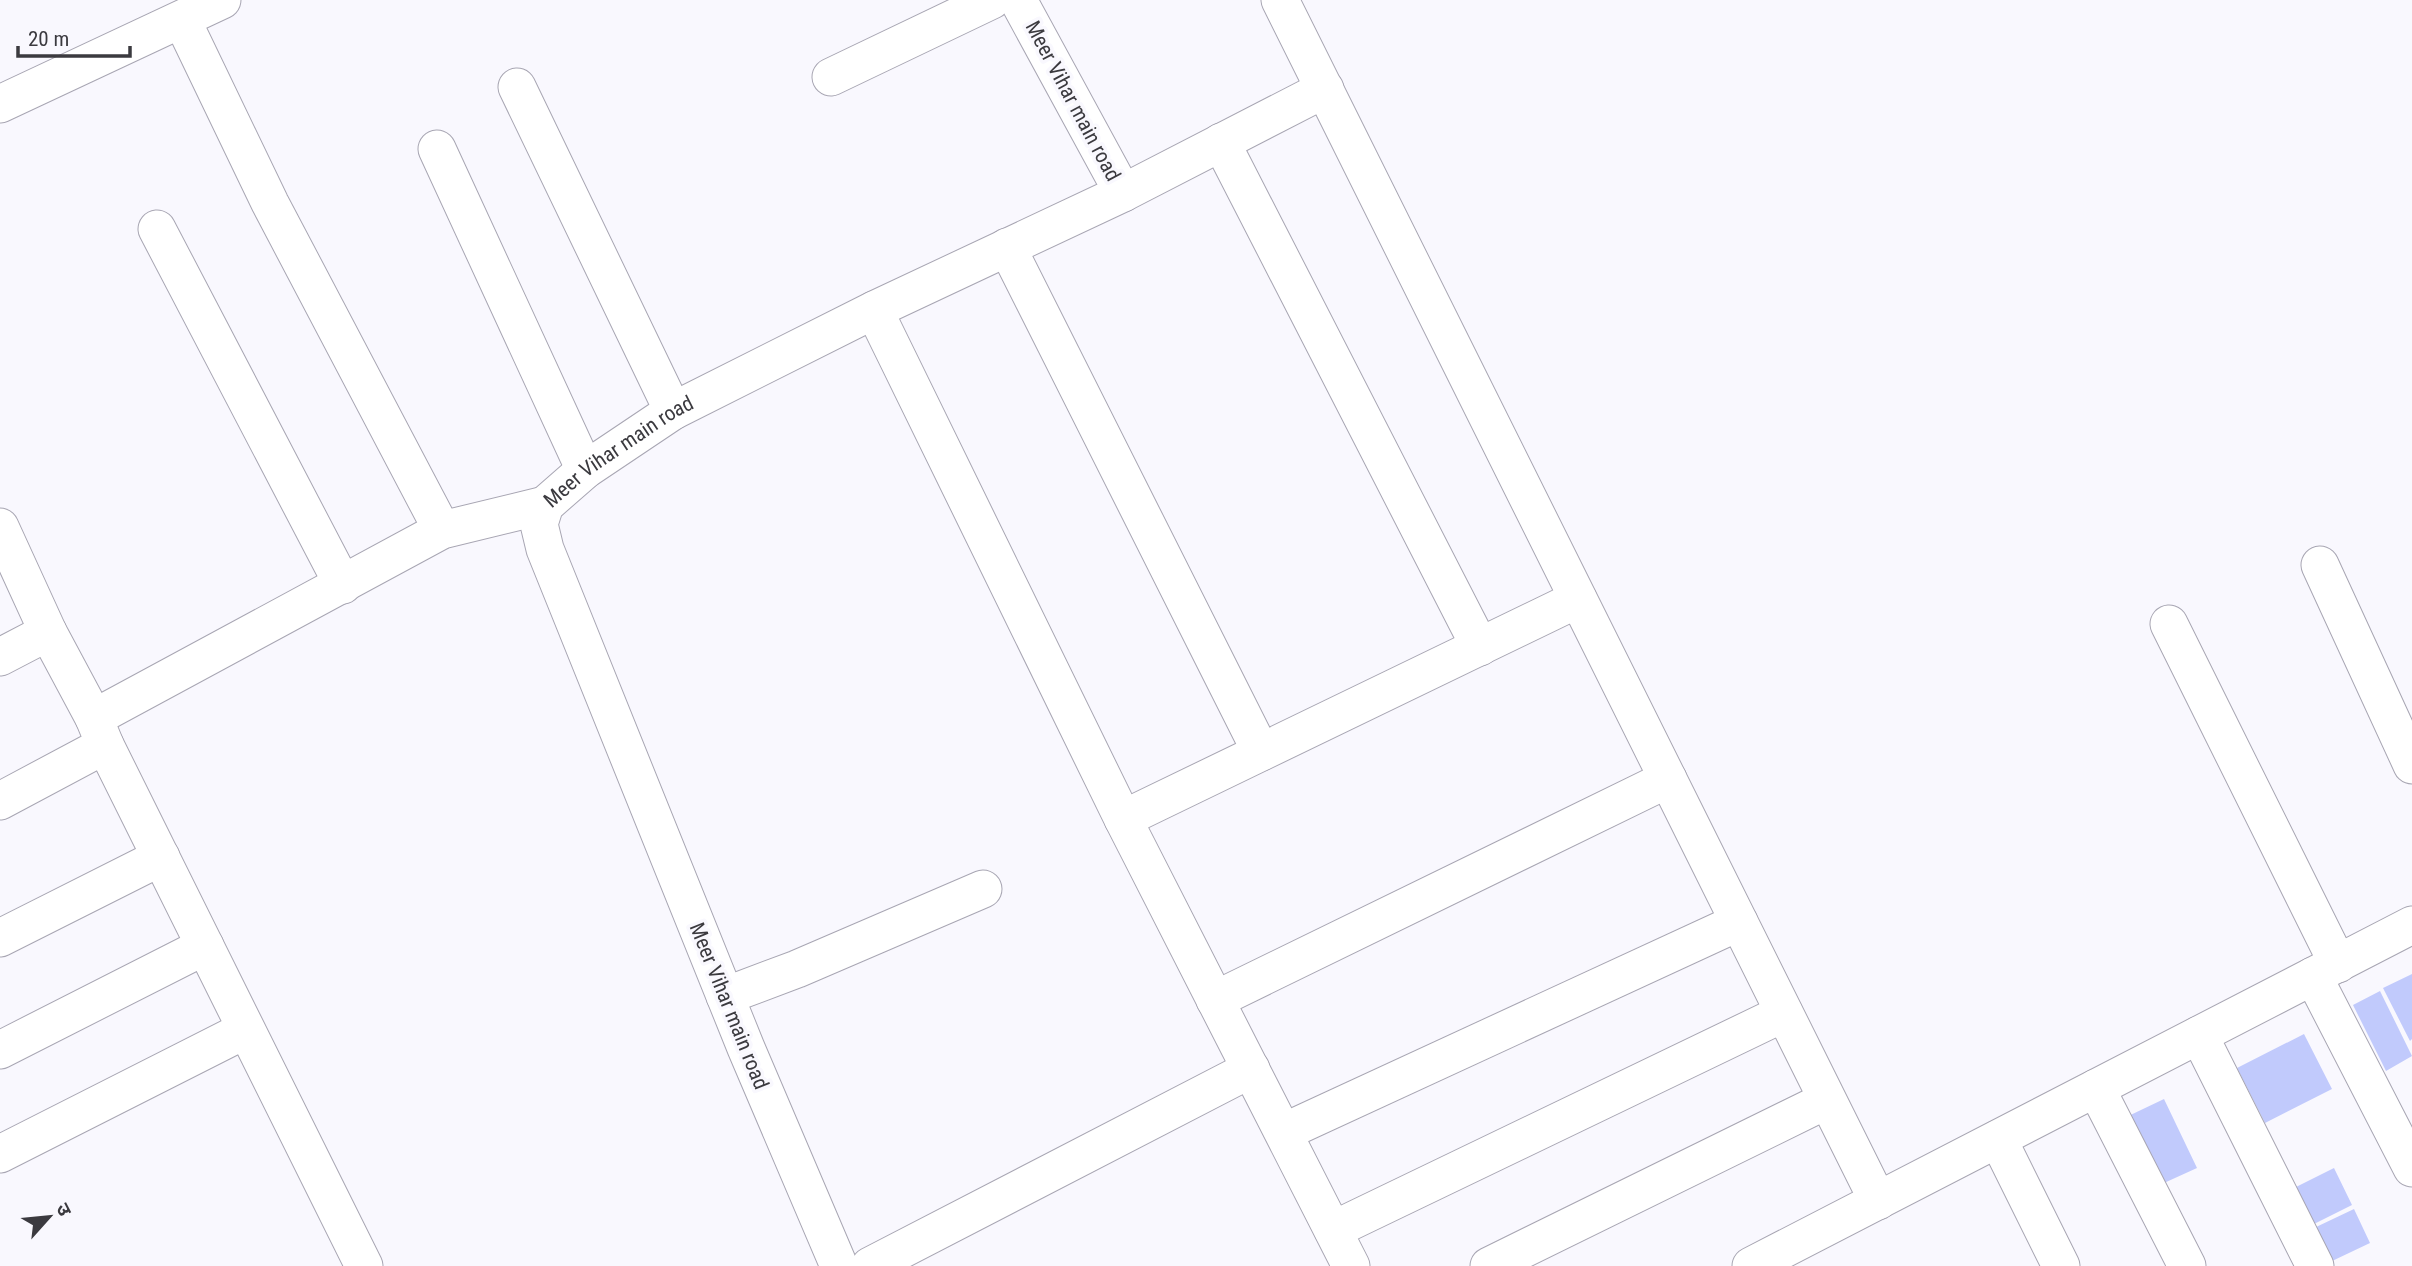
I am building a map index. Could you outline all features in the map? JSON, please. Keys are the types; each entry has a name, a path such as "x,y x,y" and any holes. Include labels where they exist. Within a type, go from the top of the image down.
{"street":[{"path":"0,104 222,0"},
{"path":"831,77 992,0"},
{"name":"Meer Vihar main road","path":"839,1266 725,996 545,549 539,524 545,505 585,470 673,411 874,310 1122,193 1018,0"},
{"path":"1280,0 1878,1201"},
{"path":"182,20 270,204 442,530"},
{"path":"517,86 673,411"},
{"path":"1122,193 1325,89"},
{"path":"1221,142 1480,647"},
{"path":"437,149 585,470"},
{"path":"157,229 343,585"},
{"path":"1007,247 1261,752"},
{"path":"874,310 1123,819 1351,1266"},
{"path":"0,801 99,731 343,585 442,530 545,505"},
{"path":"0,527 48,632 364,1266"},
{"path":"2320,565 2412,765"},
{"path":"1123,819 1578,599"},
{"path":"2169,624 2326,970 2412,1168"},
{"path":"0,657 48,632"},
{"path":"1215,1000 1668,779"},
{"path":"0,938 161,857"},
{"path":"725,996 797,969 983,889"},
{"path":"1284,1132 1739,922"},
{"path":"1751,1266 2412,925"},
{"path":"0,1050 205,946"},
{"path":"1333,1230 1784,1013"},
{"path":"0,1154 245,1030"},
{"path":"2199,1035 2315,1266"},
{"path":"870,1266 1251,1069"},
{"path":"2096,1088 2187,1266"},
{"path":"1489,1266 1827,1100"},
{"path":"1998,1139 2061,1266"}],"building":[{"path":"2412,974 2412,1039 2410,1041 2383,988"},
{"path":"2380,991 2412,1056 2386,1071 2353,1005"},
{"path":"2304,1034 2332,1089 2265,1123 2237,1068"},
{"path":"2164,1099 2197,1168 2153,1188 2120,1120"},
{"path":"2334,1168 2352,1205 2314,1224 2296,1187"},
{"path":"2354,1209 2370,1243 2330,1262 2314,1228"}]}
